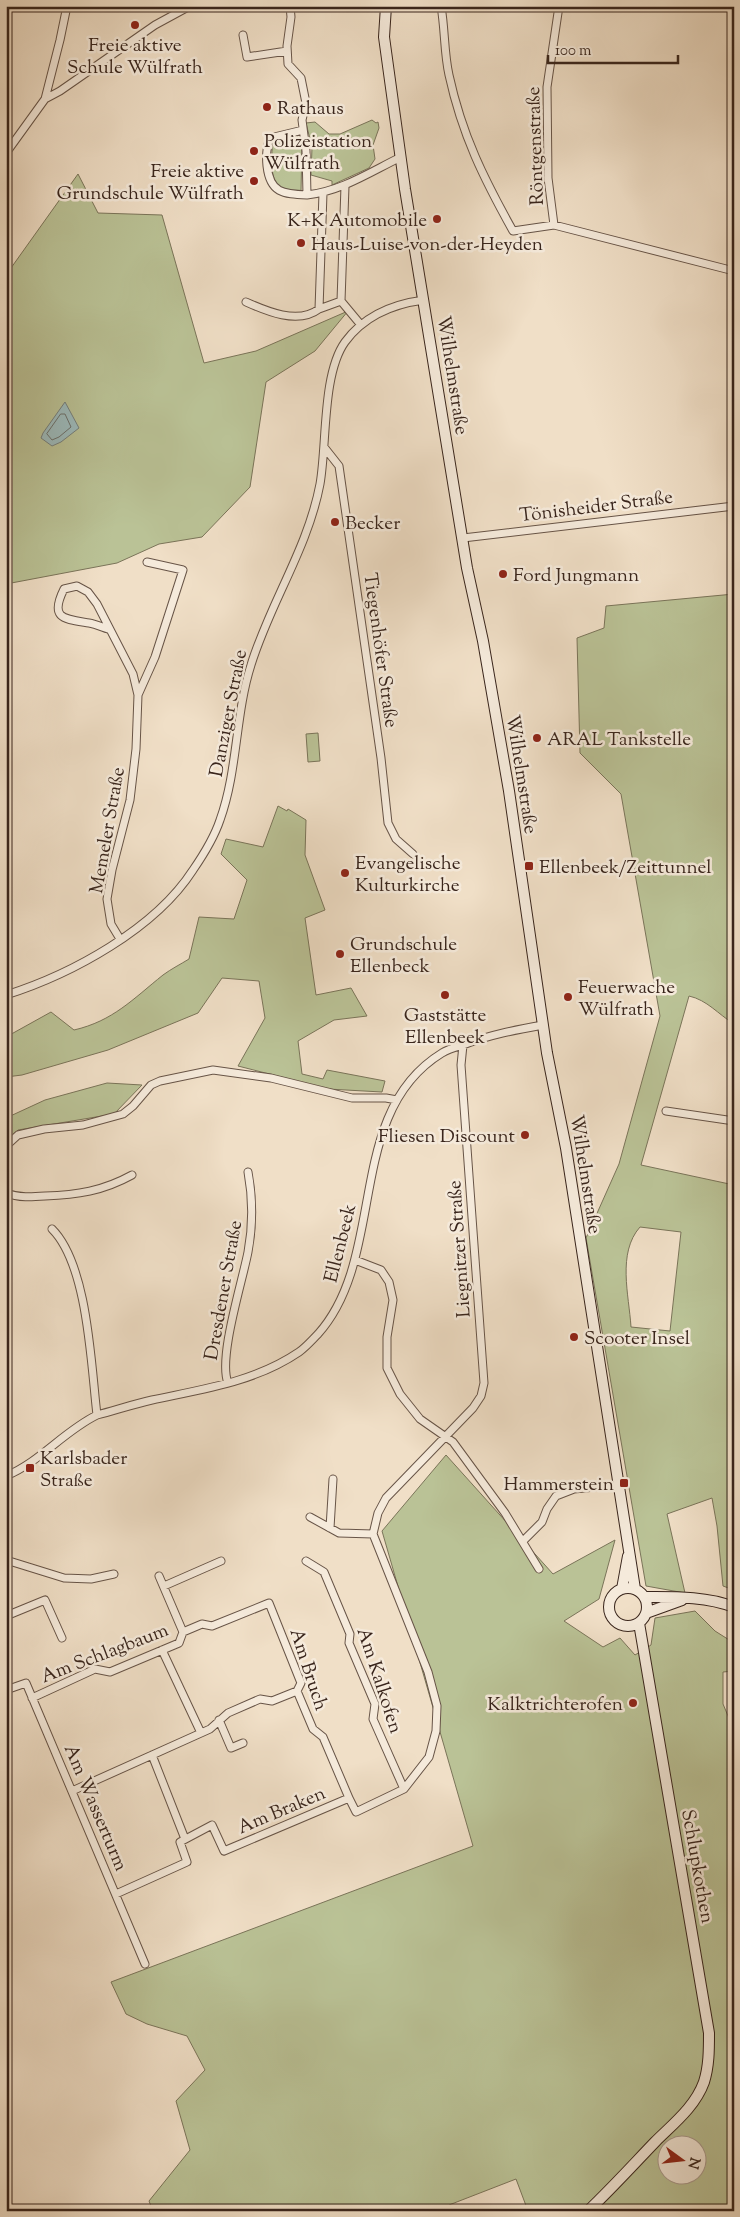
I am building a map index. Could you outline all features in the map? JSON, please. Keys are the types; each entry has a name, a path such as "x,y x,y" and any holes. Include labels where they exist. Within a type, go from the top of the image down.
{"main road":[{"name":"Wilhelmstraße","path":"386,6 384,37 401,157 463,538 509,791 547,1053 566,1148 635,1589"},
{"name":"Wilhelmstraße","path":"622,1589 629,1547"},
{"path":"674,1600 649,1612 640,1623 629,1626 618,1623 609,1611 612,1597 622,1589 635,1589 647,1597 674,1600 687,1598 712,1601 734,1607"},
{"path":"647,1597 649,1612"},
{"name":"Schlupkothen","path":"588,2211 621,2181 695,2099 703,2084 710,2056 709,2032 640,1623"},
{"name":"Schlupkothen","path":"629,1626 646,1662"}],"street":[{"path":"6,153 45,99 67,6"},
{"path":"45,99 60,91 155,25 190,6"},
{"path":"290,6 288,64 301,78 306,102 302,130 306,151 307,195"},
{"path":"441,6 448,73 461,125 488,186 513,232 554,225 734,271"},
{"name":"Röntgenstraße","path":"554,225 548,178 547,87 559,6"},
{"path":"243,34 247,57 287,50"},
{"path":"302,130 270,138 266,158 269,180 276,189 290,194 307,195 323,193 344,186 401,157"},
{"path":"344,186 341,301 361,325"},
{"path":"319,309 323,193"},
{"name":"Danziger Straße","path":"6,995 42,983 73,968 120,939 147,921 173,897 193,871 217,826 230,782 241,709 250,666 264,628 298,555 310,522 320,484 327,405 333,371 344,343 361,325 379,312 407,302 424,300"},
{"path":"246,302 272,314 295,315 313,313 341,301"},
{"name":"Tiegenhöfer Straße","path":"324,447 339,466 381,758 388,823 396,839 413,854"},
{"name":"Tönisheider Straße","path":"463,538 734,506"},
{"name":"Memeler Straße","path":"138,695 155,657 183,570 147,562"},
{"name":"Memeler Straße","path":"108,629 89,623 67,620 60,614 58,602 64,589 77,586 88,592 97,604 108,629 133,674 138,695 136,749 130,800 112,870 107,898 111,924 120,939"},
{"name":"Ellenbeek","path":"6,1476 27,1464 86,1420 150,1401 228,1384 258,1375 300,1352 327,1323 340,1302 355,1260 374,1162 384,1129 397,1100 423,1067 442,1052 503,1032 544,1025"},
{"name":"Liegnitzer Straße","path":"445,1436 473,1408 481,1396 484,1382 461,1065 463,1045"},
{"path":"6,1146 18,1135 44,1128 83,1125 123,1114 133,1106 151,1085 160,1081 213,1070 271,1078 352,1098 386,1098 397,1100"},
{"path":"666,1111 734,1121"},
{"name":"Dresdener Straße","path":"228,1384 225,1375 226,1350 248,1251 252,1215 252,1196 248,1172"},
{"path":"6,1193 25,1197 70,1195 102,1189 132,1176"},
{"path":"52,1229 69,1253 78,1284 87,1326 98,1415"},
{"path":"355,1260 381,1270 389,1282 393,1300 387,1337 387,1368 400,1394 420,1419 453,1442 472,1466 523,1541 538,1569"},
{"path":"310,1517 340,1533 373,1534 378,1513 386,1498 445,1436"},
{"path":"330,1528 333,1478"},
{"path":"523,1541 542,1522 547,1509 556,1496 574,1489 606,1486"},
{"name":"Am Braken","path":"185,1839 212,1825 224,1850 349,1798 356,1812 404,1789 429,1757 436,1731 437,1706 428,1672 373,1534"},
{"path":"6,1560 64,1578 90,1579 114,1574"},
{"path":"164,1586 221,1561"},
{"name":"Am Kalkofen","path":"306,1561 324,1572 350,1634 349,1643 375,1704 373,1719 404,1789"},
{"name":"Am Schlagbaum","path":"32,1698 95,1669 110,1672 179,1643 183,1632 159,1576"},
{"path":"6,1616 45,1600 62,1638"},
{"name":"Am Schlagbaum","path":"183,1632 202,1624 212,1626 269,1602"},
{"name":"Am Bruch","path":"269,1602 301,1683 297,1691 313,1729 322,1737 349,1798"},
{"path":"162,1650 201,1733"},
{"name":"Am Wasserturm","path":"6,1690 26,1683 145,1964"},
{"path":"72,1791 210,1729 228,1713 260,1699 272,1701 297,1691"},
{"path":"219,1720 231,1748 243,1743"},
{"path":"116,1894 187,1862 180,1842 185,1839 152,1755"}],"green space":[{"path":"372,120 376,123 378,122 379,128 373,145 375,159 369,168 332,185 332,181 311,175 312,147 306,123 315,122 329,134 340,134"},
{"path":"298,137 302,141 301,192 294,192 283,189 276,182 272,171 272,149 275,140"},
{"path":"78,174 98,213 162,215 204,363 256,351 348,311 315,351 266,382 250,487 202,537 159,544 117,563 6,584 6,275"},
{"path":"734,594 734,1024 707,1004 689,996 641,1165 734,1185 734,1590 723,1586 712,1498 667,1514 685,1593 646,1586 586,1238 619,1164 660,1016 621,794 580,753 577,638 604,628 606,606","holes":["640,1227 681,1232 670,1331 631,1327 626,1275 629,1249 633,1237"]},
{"path":"318,733 320,761 308,762 306,734"},
{"path":"278,806 287,811 288,809 306,820 305,855 325,910 305,918 316,995 351,988 367,1016 334,1020 298,1041 302,1074 323,1079 327,1070 385,1081 382,1092 328,1089 238,1066 265,1018 259,981 222,978 198,1013 108,1050 22,1075 6,1077 6,1037 51,1012 74,1030 100,1021 122,1008 163,975 189,959 199,917 234,919 247,880 221,854 226,839 263,847"},
{"path":"107,1083 142,1085 114,1114 18,1130 6,1142 6,1118 45,1100"},
{"path":"446,1455 553,1574 615,1540 599,1599 564,1621 603,1647 620,1638 635,1655 651,1645 655,1618 695,1611 715,1631 734,1643 734,1671 723,1672 723,1704 734,1730 734,2211 528,2211 516,2179 449,2205 443,2211 153,2211 149,2201 190,2150 176,2101 205,2070 187,2036 147,2024 126,2014 111,1982 473,1846 382,1531"}],"water":[{"path":"65,402 79,428 61,442 52,446 41,438"}],"place":[{"name":"Freie aktive Schule Wülfrath","path":"135,25"},
{"name":"Rathaus","path":"267,107"},
{"name":"Polizeistation Wülfrath","path":"254,151"},
{"name":"Freie aktive Grundschule Wülfrath","path":"254,181"},
{"name":"K+K Automobile","path":"437,219"},
{"name":"Haus-Luise-von-der-Heyden","path":"301,243"},
{"name":"Becker","path":"335,522"},
{"name":"Ford Jungmann","path":"503,574"},
{"name":"ARAL Tankstelle","path":"537,738"},
{"name":"Ellenbeek/Zeittunnel","path":"529,866"},
{"name":"Evangelische Kulturkirche","path":"345,873"},
{"name":"Grundschule Ellenbeck","path":"340,954"},
{"name":"Gaststätte Ellenbeek","path":"445,995"},
{"name":"Feuerwache Wülfrath","path":"568,997"},
{"name":"Fliesen Discount","path":"525,1135"},
{"name":"Scooter Insel","path":"574,1337"},
{"name":"Karlsbader Straße","path":"30,1468"},
{"name":"Hammerstein","path":"624,1483"},
{"name":"Kalktrichterofen","path":"633,1703"}]}
